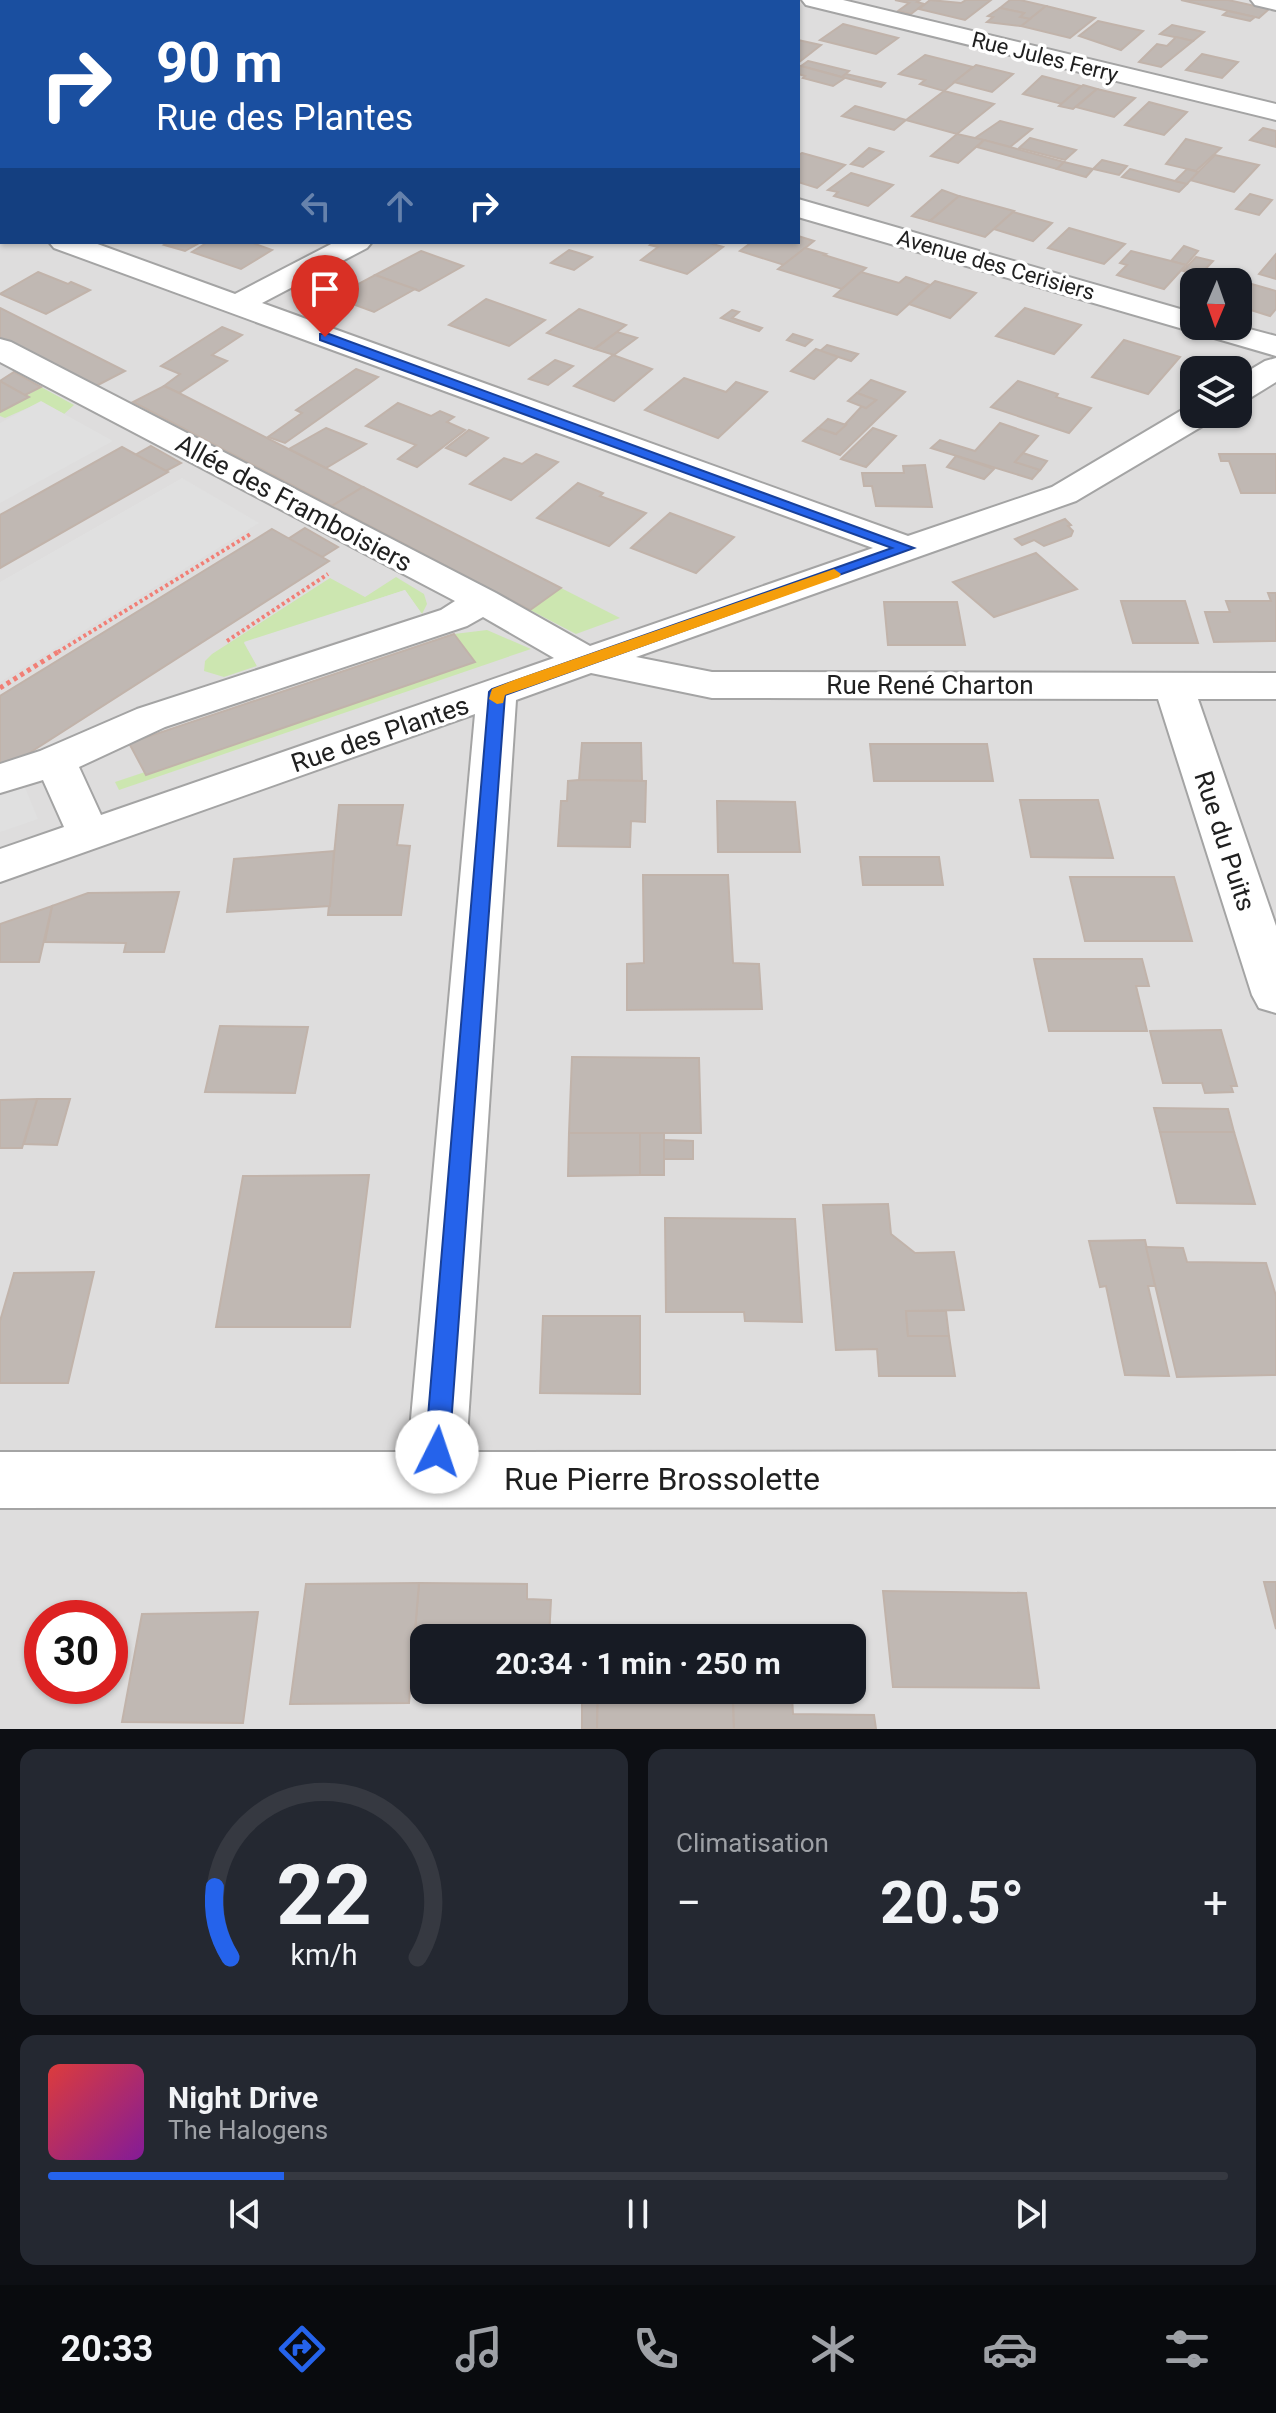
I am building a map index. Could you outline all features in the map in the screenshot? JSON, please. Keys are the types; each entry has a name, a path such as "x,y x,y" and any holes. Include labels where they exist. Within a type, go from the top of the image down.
{"street":[{"name":"Rue Jules Ferry","path":"812,0 1276,112"},
{"path":"1263,0 1276,3"},
{"name":"Avenue des Cerisiers","path":"800,209 1180,319"},
{"path":"69,244 906,548"},
{"path":"236,305 353,244"},
{"path":"1252,339 1276,346"},
{"name":"Allée des Framboisiers","path":"0,349 483,601 586,660"},
{"path":"1252,383 1276,368"},
{"name":"Rue des Plantes","path":"0,866 1064,494 1180,425"},
{"path":"0,779 55,761 151,718 454,618 483,601"},
{"name":"Rue René Charton","path":"586,660 712,685 1276,686"},
{"name":"Rue du Puits","path":"1174,686 1276,995"},
{"path":"435,1478 497,692"},
{"path":"55,761 89,835"},
{"name":"Rue Pierre Brossolette","path":"0,1480 1276,1479"}],"path":[{"path":"0,688 296,505"},
{"path":"219,647 372,544"}],"shaded area":[{"path":"800,0 1276,0 1276,1729 0,1729 0,244 800,244"},
{"path":"41,401 113,441 0,503 0,423"},
{"path":"182,478 259,523 0,682 0,582"},
{"path":"405,590 422,614 257,666 244,642"},
{"path":"25,787 38,819 0,832 0,796"}],"green space":[{"path":"41,387 74,405 64,414 41,402 5,418 0,416 0,412"},
{"path":"396,577 424,594 427,604 422,614 405,590 244,643 257,666 224,677 204,671 205,661 212,654 330,578 365,597"},
{"path":"561,588 620,618 576,634 530,610"},
{"path":"487,630 531,649 119,790 115,782 475,662 454,634"}],"building":[{"path":"895,0 920,0 917,2 924,4 911,14 898,11 909,3"},
{"path":"930,0 961,3 966,0 991,0 965,20 919,9"},
{"path":"1010,0 1046,6 1030,19 1020,17 1024,13 1000,8"},
{"path":"1181,0 1228,0 1269,9 1259,18"},
{"path":"1046,6 1095,18 1070,38 1021,26"},
{"path":"1000,8 1024,13 1020,17 1030,19 1021,26 987,22 993,17 988,16"},
{"path":"1228,11 1255,17 1250,21 1223,15"},
{"path":"1098,21 1143,31 1121,50 1079,36"},
{"path":"843,24 898,38 876,54 820,40"},
{"path":"1172,25 1204,32 1193,41 1160,34"},
{"path":"1176,37 1193,41 1161,67 1139,62 1157,44 1167,46"},
{"path":"800,40 821,45 800,61"},
{"path":"1202,54 1238,62 1222,78 1186,70"},
{"path":"925,55 973,67 944,91 920,84 925,80 899,74"},
{"path":"808,61 849,71 842,77 801,66"},
{"path":"976,65 1013,74 992,92 954,82"},
{"path":"800,66 845,78 833,86 803,78 805,76 800,75"},
{"path":"846,74 885,83 881,87 842,77"},
{"path":"1042,76 1081,86 1062,104 1023,94"},
{"path":"1083,85 1097,89 1073,109 1059,106"},
{"path":"1097,89 1135,98 1114,117 1076,107"},
{"path":"944,91 994,104 957,134 906,120"},
{"path":"1149,102 1187,112 1164,135 1125,125"},
{"path":"855,106 906,120 894,130 842,116"},
{"path":"1000,121 1032,129 1010,147 975,138"},
{"path":"1263,128 1276,131 1276,147 1250,140"},
{"path":"957,134 984,140 958,163 931,156"},
{"path":"1030,138 1076,150 1065,160 1019,148"},
{"path":"1186,139 1221,148 1196,171 1166,164"},
{"path":"984,140 1064,162 1057,169 977,147"},
{"path":"869,148 883,152 863,167 851,164"},
{"path":"800,154 845,165 817,188 800,183"},
{"path":"1215,155 1259,165 1234,192 1190,180"},
{"path":"1102,160 1127,166 1119,175 1093,169"},
{"path":"1064,162 1093,169 1086,177 1057,169"},
{"path":"1130,169 1187,184 1179,192 1122,177"},
{"path":"1187,169 1198,172 1187,184 1175,181"},
{"path":"851,173 893,185 868,206 834,196 838,192 828,190"},
{"path":"942,190 959,196 930,221 912,216"},
{"path":"1250,194 1272,200 1259,215 1236,209"},
{"path":"959,196 1014,211 985,237 930,221"},
{"path":"1013,212 1052,223 1033,241 994,229"},
{"path":"1069,228 1125,244 1104,264 1048,248"},
{"path":"800,237 814,241 784,265 740,251 749,244 800,244"},
{"path":"166,244 197,244 185,251"},
{"path":"205,244 256,244 272,250 241,269 192,252"},
{"path":"713,244 723,247 687,274 641,260 658,247 650,245"},
{"path":"1184,246 1198,251 1186,265 1171,261"},
{"path":"805,248 866,268 842,289 778,269"},
{"path":"569,250 592,257 574,270 551,263"},
{"path":"421,251 463,266 419,291 375,275"},
{"path":"1131,251 1186,265 1164,289 1117,275 1127,265 1120,263"},
{"path":"1276,254 1276,279 1259,274"},
{"path":"1196,257 1213,261 1206,268 1186,268"},
{"path":"38,272 90,290 46,314 0,294"},
{"path":"861,272 899,283 906,277 930,285 897,315 834,296"},
{"path":"375,275 415,289 374,312 334,297"},
{"path":"935,281 976,293 950,318 909,304"},
{"path":"1252,284 1276,291 1276,309 1270,316 1252,310"},
{"path":"486,299 545,320 509,346 449,325"},
{"path":"0,308 125,371 94,387 0,338"},
{"path":"1025,308 1081,325 1054,354 996,336"},
{"path":"579,309 626,325 594,349 547,333"},
{"path":"732,310 739,312 732,318 762,328 759,331 721,318"},
{"path":"222,327 242,335 212,355 227,361 179,393 164,386 180,374 161,366"},
{"path":"617,332 637,338 614,355 595,349"},
{"path":"793,334 812,340 805,346 787,340"},
{"path":"1124,340 1180,357 1148,394 1092,377"},
{"path":"827,345 858,354 851,361 820,351"},
{"path":"816,349 838,357 814,379 791,371"},
{"path":"613,355 652,369 614,401 574,386"},
{"path":"555,360 573,366 548,385 529,379"},
{"path":"356,369 378,377 285,443 268,437 302,413 296,410"},
{"path":"14,372 41,387 25,395 0,381"},
{"path":"684,378 726,392 736,382 767,392 718,438 645,410"},
{"path":"871,380 905,392 840,455 803,441 818,428 836,434 862,406 866,408 876,400 857,393"},
{"path":"0,381 25,395 29,397 0,412"},
{"path":"1018,381 1091,408 1069,433 991,407"},
{"path":"164,386 363,487 332,506 133,402"},
{"path":"857,393 876,400 866,408 848,401"},
{"path":"398,403 431,416 440,411 454,417 447,422 465,430 417,467 398,459 416,445 366,426"},
{"path":"828,419 846,425 836,434 818,428"},
{"path":"1000,423 1038,436 1015,462 1040,470 1032,479 931,448 940,440 975,451"},
{"path":"326,428 366,444 326,468 289,449"},
{"path":"873,428 896,436 866,467 841,459"},
{"path":"469,430 488,438 466,456 446,448"},
{"path":"151,446 181,463 166,471 135,455"},
{"path":"122,447 168,472 0,568 0,515"},
{"path":"1023,453 1047,461 1040,470 1015,462"},
{"path":"536,454 558,462 511,500 470,484 504,458 522,464"},
{"path":"1219,454 1276,454 1276,493 1241,493 1229,461 1221,461"},
{"path":"956,456 994,469 984,479 947,467"},
{"path":"925,465 932,507 876,506 872,486 864,486 862,473 904,473 903,466"},
{"path":"578,483 603,493 600,496 646,513 609,546 537,518"},
{"path":"363,487 561,588 530,610 332,506"},
{"path":"670,513 734,537 696,573 631,548"},
{"path":"1065,519 1071,525 1068,526 1073,531 1071,536 1044,546 1034,540 1022,545 1015,539"},
{"path":"305,528 338,547 322,557 288,539"},
{"path":"272,529 329,561 26,755 0,764 0,696"},
{"path":"1036,553 1077,589 994,617 953,582"},
{"path":"1268,593 1276,593 1276,641 1214,642 1205,612 1230,612 1226,601 1271,601"},
{"path":"1121,601 1185,601 1198,643 1133,643"},
{"path":"884,602 957,602 965,645 888,645"},
{"path":"454,634 475,662 146,775 129,743"},
{"path":"582,743 641,743 642,781 579,780"},
{"path":"870,744 987,744 993,781 874,781"},
{"path":"568,781 646,781 645,822 631,821 630,847 558,846 561,801 567,801"},
{"path":"1020,800 1098,800 1113,858 1031,857"},
{"path":"717,801 795,802 800,852 718,852"},
{"path":"339,805 403,805 397,845 410,846 401,915 328,915"},
{"path":"334,851 330,906 227,912 234,859"},
{"path":"860,857 939,857 943,885 863,885"},
{"path":"643,875 728,875 733,963 759,964 762,1009 627,1010 627,964 644,963"},
{"path":"1070,877 1174,877 1192,941 1085,941"},
{"path":"179,892 164,952 124,952 126,943 45,942 52,906 88,893"},
{"path":"52,906 39,962 0,962 0,924"},
{"path":"1034,959 1142,959 1149,986 1136,986 1147,1031 1049,1031"},
{"path":"220,1026 308,1027 295,1093 205,1092"},
{"path":"1221,1030 1237,1086 1231,1086 1233,1092 1205,1093 1202,1083 1163,1083 1150,1031"},
{"path":"572,1057 699,1058 701,1133 569,1133"},
{"path":"37,1099 70,1099 57,1145 24,1144"},
{"path":"37,1099 22,1148 0,1148 0,1100"},
{"path":"1154,1108 1228,1109 1234,1132 1160,1132"},
{"path":"1160,1132 1234,1132 1255,1204 1177,1203"},
{"path":"569,1133 640,1133 640,1175 568,1176"},
{"path":"640,1133 664,1133 664,1175 640,1175"},
{"path":"664,1140 693,1141 693,1159 664,1159"},
{"path":"369,1175 350,1327 216,1327 243,1176"},
{"path":"888,1204 891,1234 915,1253 954,1252 964,1310 906,1311 908,1336 949,1336 955,1376 879,1376 877,1349 836,1350 823,1205"},
{"path":"665,1218 795,1219 802,1322 745,1321 744,1312 666,1312"},
{"path":"1145,1240 1155,1286 1148,1286 1169,1376 1125,1375 1106,1286 1100,1287 1089,1241"},
{"path":"1146,1247 1183,1248 1187,1262 1266,1263 1276,1296 1276,1375 1177,1377"},
{"path":"94,1272 68,1383 0,1383 0,1321 14,1273"},
{"path":"906,1311 946,1311 949,1336 908,1336"},
{"path":"543,1316 640,1316 640,1394 540,1393"},
{"path":"1264,1582 1276,1582 1276,1629"},
{"path":"419,1583 527,1584 527,1599 551,1600 550,1624 416,1624"},
{"path":"419,1583 416,1624 410,1624 409,1703 290,1704 306,1584"},
{"path":"883,1591 1026,1593 1039,1688 893,1687"},
{"path":"258,1612 243,1723 122,1722 125,1704 128,1704 142,1614"},
{"path":"582,1704 598,1704 597,1729 582,1729"},
{"path":"598,1704 733,1704 734,1729 597,1729"},
{"path":"733,1704 792,1704 793,1714 874,1715 876,1729 734,1729"}],"slow traffic":[{"path":"497,699 497,692 834,574"}],"route":[{"path":"325,337 906,548 497,692 437,1452"}]}
